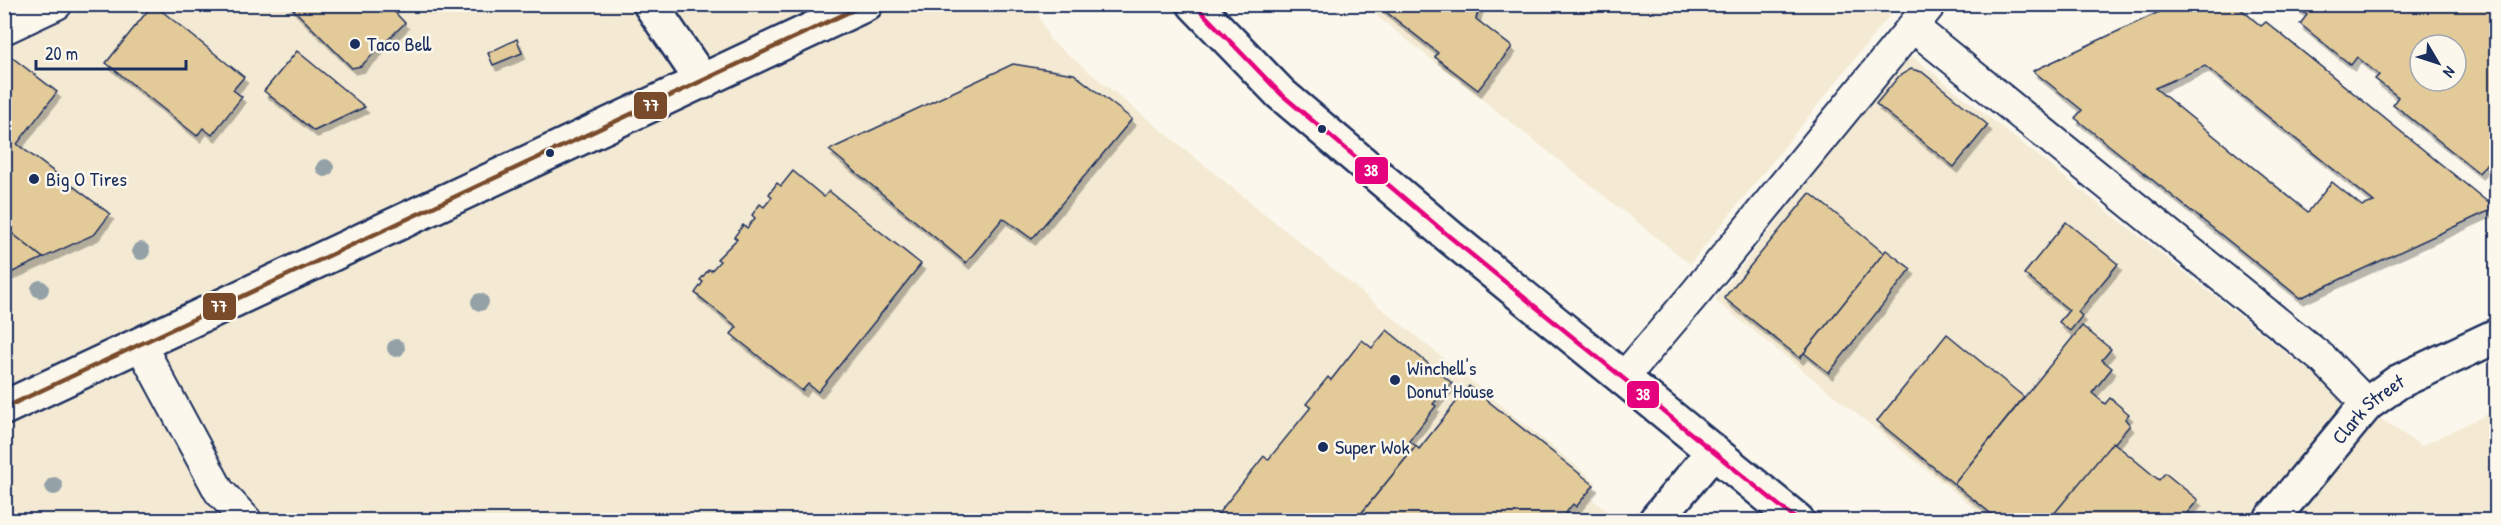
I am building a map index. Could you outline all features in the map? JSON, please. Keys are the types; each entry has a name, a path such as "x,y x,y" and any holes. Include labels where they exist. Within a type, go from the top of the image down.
{"main road":[{"path":"650,4 703,82"},
{"path":"4,408 866,4"},
{"path":"1194,4 1281,94 1450,237 1797,520"},
{"name":"Clark Street","path":"2271,520 2367,404 2398,382 2496,336"},
{"path":"1656,520 1713,452"}],"lane":[{"path":"4,29 57,4"},
{"path":"1624,377 1931,4"},
{"path":"1913,27 2324,360 2367,404"},
{"path":"140,344 219,490 246,520"}],"shaded area":[{"path":"94,4 1034,5 1050,40 1596,482 1592,499 1618,520 5,520 4,47"},
{"path":"1363,5 1898,5 1690,264"},
{"path":"1913,57 2303,366 2421,446 2496,410 2496,520 1989,520 1715,300 1901,64"}],"building":[{"path":"153,4 244,77 233,90 242,97 212,135 203,128 197,136 106,63"},
{"name":"Taco Bell","path":"288,4 387,4 405,23 361,66 352,68"},
{"path":"1376,4 1480,4 1476,19 1512,47 1478,90 1435,57 1438,53"},
{"path":"2176,4 2235,4 2261,26 2266,22 2495,208 2300,298 2075,118 2082,110 2033,71","holes":["2205,66 2374,202 2362,206 2332,182 2308,212 2155,88"]},
{"path":"2293,4 2496,4 2496,152 2479,173 2393,104 2398,97 2375,79 2379,75 2357,57 2351,65 2300,24 2307,15"},
{"path":"517,39 522,53 493,65 488,53"},
{"path":"297,51 365,107 314,131 264,91"},
{"name":"Big O Tires","path":"5,52 57,92 17,144 110,214 95,234 43,258 4,227"},
{"path":"1013,64 1074,74 1132,119 1032,239 1003,218 966,263 829,150"},
{"path":"1911,69 1922,72 1988,125 1954,167 1876,104 1899,76"},
{"path":"793,171 824,197 829,191 921,264 818,392 808,384 802,391 731,334 737,327 695,293 703,282 700,280 720,261 717,259 737,239 734,237 743,225 747,228 755,218 752,215 760,204 764,207 772,197 769,194 777,183 781,186"},
{"path":"1810,193 1884,253 1800,358 1724,298"},
{"path":"2066,222 2118,264 2078,312 2082,316 2070,331 2059,322 2069,310 2024,274"},
{"path":"4,227 43,258 4,276"},
{"path":"1886,250 1911,269 1829,373 1804,353"},
{"path":"2082,326 2111,349 2102,360 2112,368 2092,393 2105,404 2110,398 2129,414 2125,419 2130,425 2049,520 1999,520 1954,484"},
{"path":"1387,330 1452,383 1433,404 1436,406 1409,441 1416,446 1360,515 1358,514 1352,520 1213,520 1264,456 1268,460 1311,407 1306,404 1328,377 1331,380 1362,340 1372,348"},
{"path":"1947,334 2024,397 1954,484 1877,421"},
{"path":"1469,386 1594,485 1576,507 1573,504 1560,520 1366,520 1360,515 1416,446 1419,449"},
{"path":"2113,442 2159,480 2165,473 2198,500 2181,520 2049,520"}],"transit line":[{"name":"77","path":"4,408 866,4"},
{"name":"38","path":"1194,4 1281,94 1450,237 1797,520"}],"place":[{"name":"Taco Bell","path":"355,44"},
{"name":"Big O Tires","path":"34,179"},
{"name":"Winchell's Donut House","path":"1395,380"},
{"name":"Super Wok","path":"1323,447"}]}
